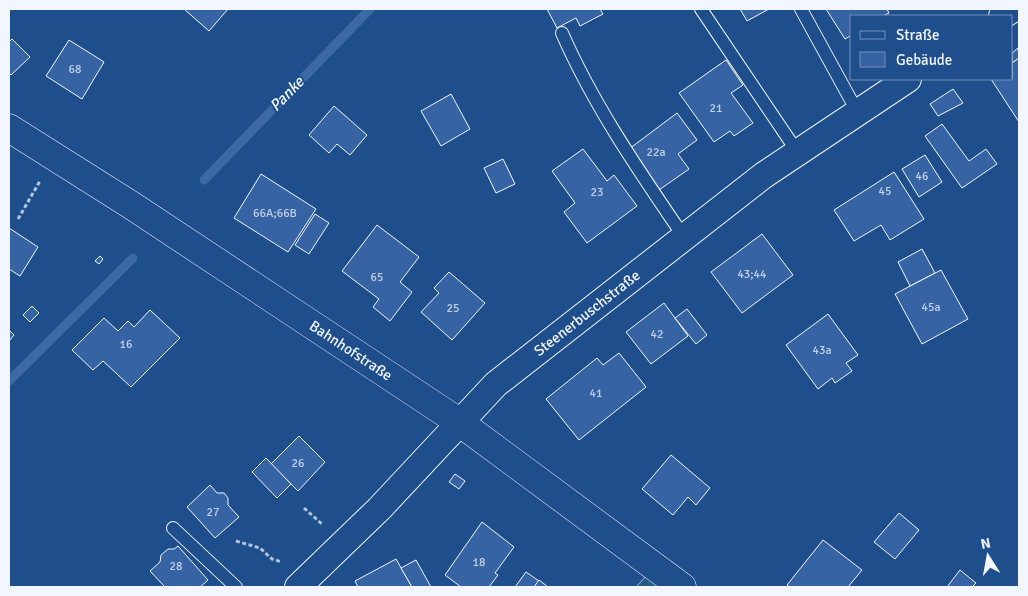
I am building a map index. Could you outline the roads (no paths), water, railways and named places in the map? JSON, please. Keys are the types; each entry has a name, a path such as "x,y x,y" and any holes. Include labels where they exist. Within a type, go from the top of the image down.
{"street":[{"name":"Steenerbuschstraße","path":"303,582 379,509 458,422 496,384 764,175 906,80"},
{"name":"Bahnhofstraße","path":"9,128 458,422 682,587"}],"lane":[{"path":"701,9 798,153"},
{"path":"800,9 858,112"},
{"path":"562,33 579,71 612,129 684,237"},
{"path":"173,528 236,587"}],"waterway":[{"name":"Panke","path":"204,180 370,9"},
{"name":"Panke","path":"9,381 133,258"}]}
